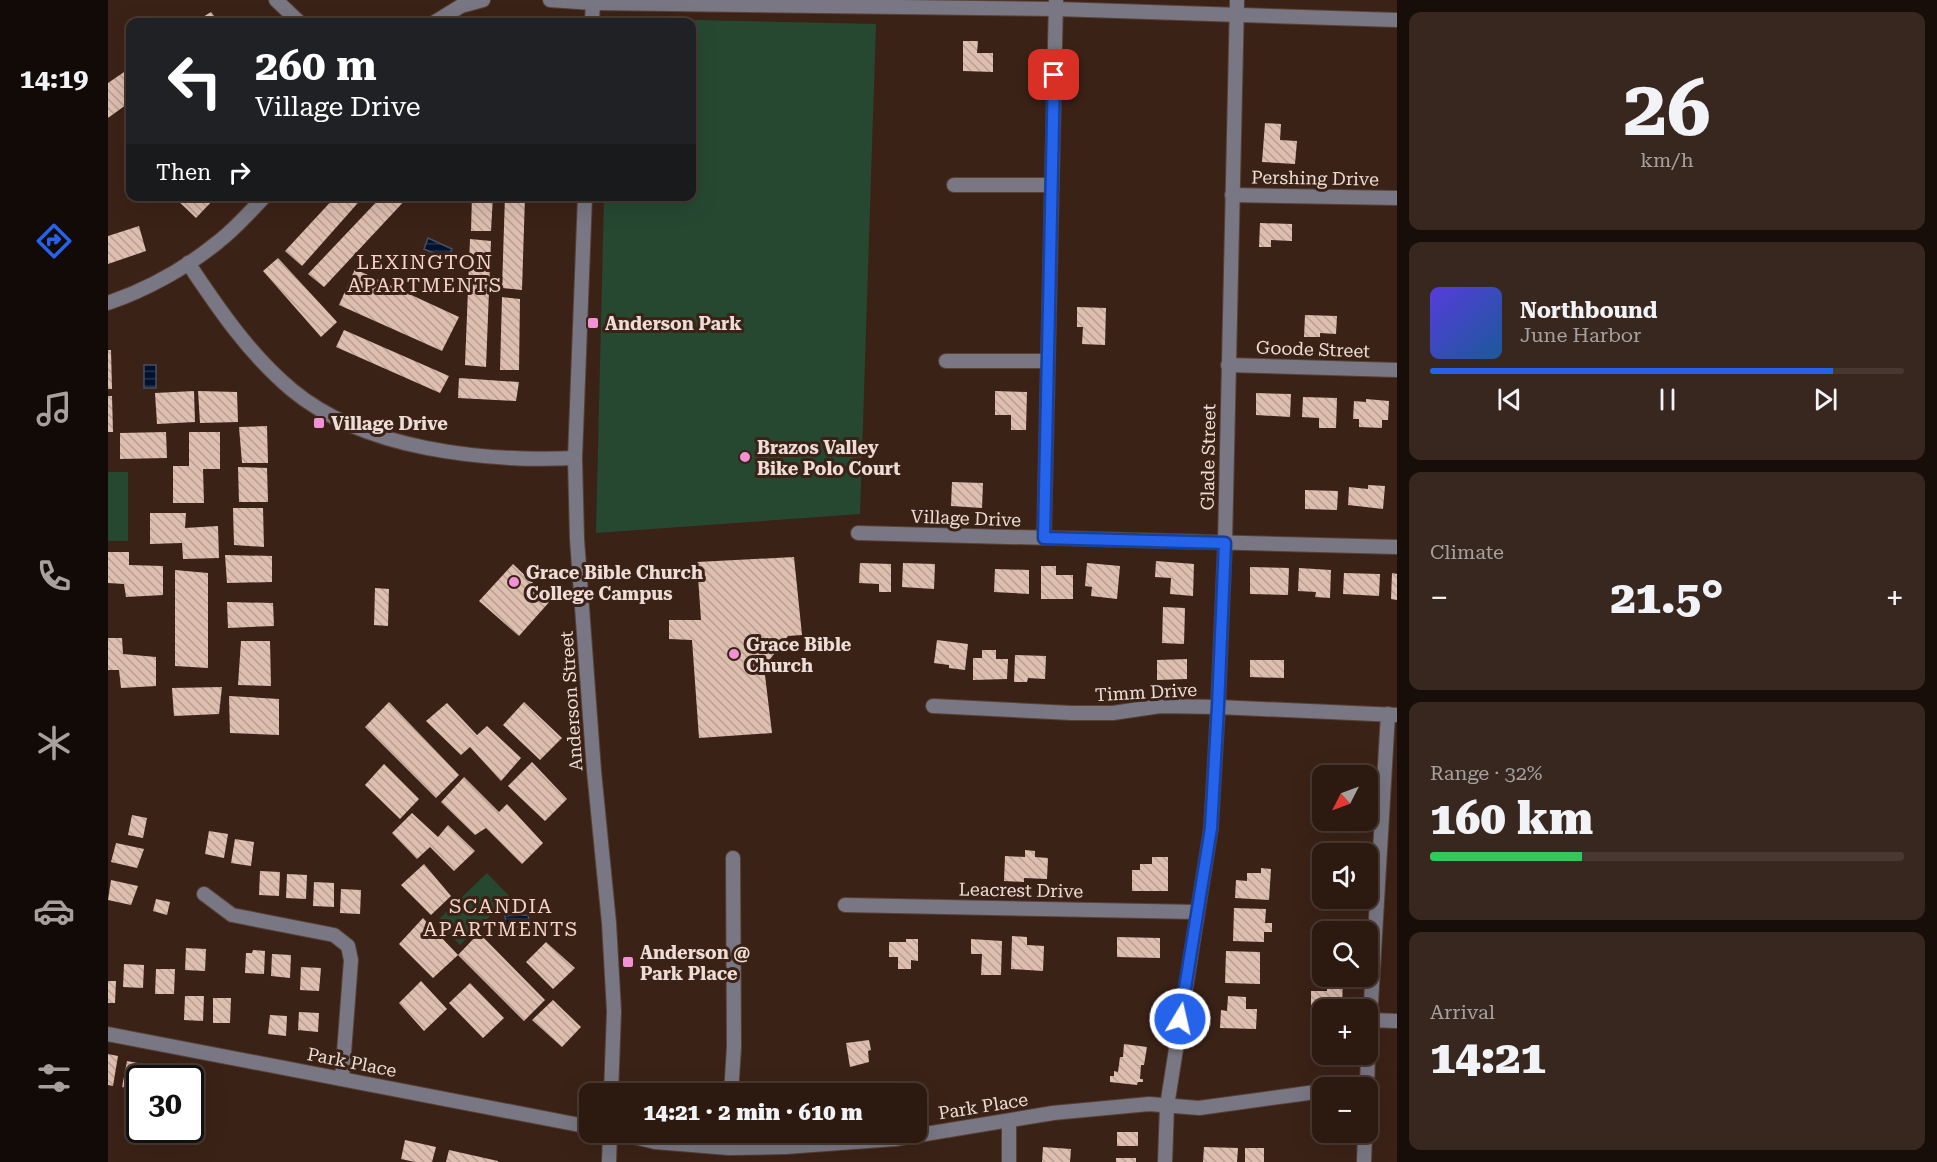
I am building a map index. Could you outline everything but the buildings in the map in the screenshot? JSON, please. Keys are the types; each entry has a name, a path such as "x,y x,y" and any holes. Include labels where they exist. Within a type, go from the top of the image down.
{"street":[{"path":"276,0 295,18"},
{"path":"442,18 461,6 483,0"},
{"path":"550,0 1237,7 1397,21"},
{"path":"592,18 593,2"},
{"path":"1044,538 1056,4"},
{"name":"Glade Street","path":"1165,1162 1167,1106 1211,828 1225,543 1237,7"},
{"path":"954,185 1052,185"},
{"name":"Pershing Drive","path":"1232,195 1397,198"},
{"path":"108,303 155,282 188,263 219,242 260,201"},
{"name":"Anderson Street","path":"585,201 575,458 577,539 594,771 609,923 614,1011 611,1083"},
{"path":"188,263 222,315 253,352 292,390 317,407 353,425 395,441 453,453 500,458 575,458"},
{"path":"946,361 1048,361"},
{"name":"Goode Street","path":"1228,365 1397,370"},
{"name":"Village Drive","path":"858,533 1397,547"},
{"name":"Timm Drive","path":"933,706 1072,713 1113,712 1160,706 1218,706 1393,714"},
{"path":"1371,999 1393,714"},
{"path":"732,1083 733,858"},
{"path":"204,894 232,915 334,935 348,946 351,960 342,1078"},
{"name":"Leacrest Drive","path":"845,905 1197,912"},
{"path":"1378,1020 1397,1021"},
{"name":"Park Place","path":"108,1034 579,1125"},
{"name":"Park Place","path":"667,1143 729,1148 849,1143 1053,1113 1149,1104 1199,1108 1312,1093"},
{"path":"1009,1121 1009,1162"},
{"path":"609,1162 611,1143"},
{"path":"729,1143 729,1148"},
{"path":"1364,1162 1365,1143"}],"green space":[{"path":"696,20 876,24 860,514 596,533 604,201 696,201"},
{"path":"108,472 128,472 128,541 108,541"},
{"path":"487,873 510,897 460,945 437,921"}],"water":[{"path":"428,238 452,249 448,259 424,249"},
{"path":"144,365 156,365 156,388 144,388"},
{"path":"528,915 530,926 506,928 505,916"}],"place":[{"name":"Anderson Park","path":"593,323"},
{"name":"Village Drive","path":"319,423"},
{"name":"Brazos Valley Bike Polo Court","path":"745,457"},
{"name":"Grace Bible Church College Campus","path":"514,582"},
{"name":"Grace Bible Church","path":"734,654"},
{"name":"Anderson @ Park Place","path":"628,962"}],"district":[{"name":"LEXINGTON APARTMENTS","path":"425,274"},
{"name":"SCANDIA APARTMENTS","path":"501,918"}],"route":[{"path":"1054,75 1044,538 1225,543 1211,828 1180,1019"}]}
